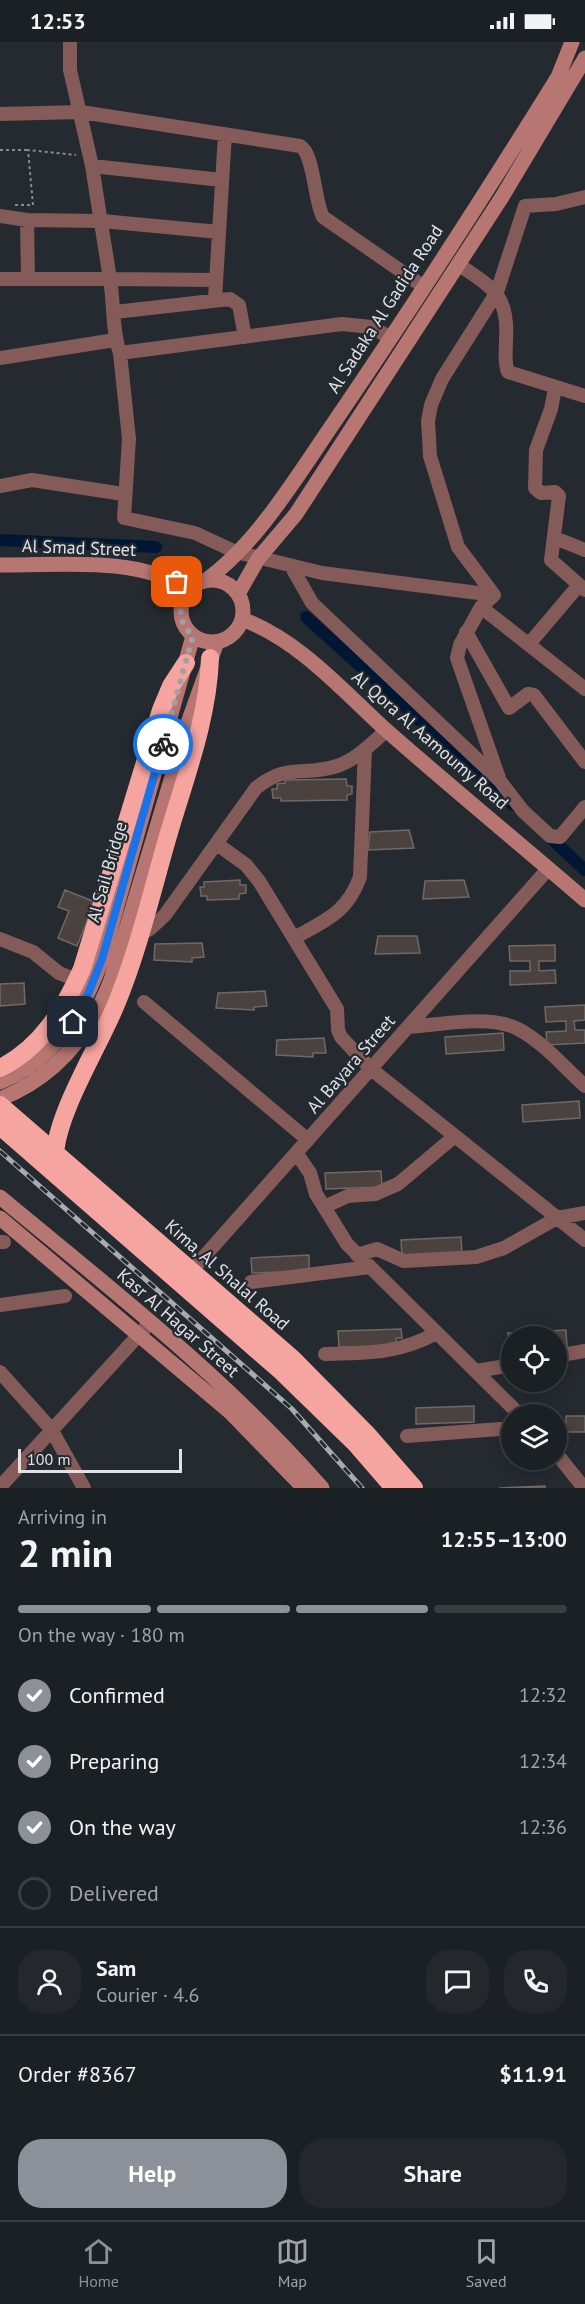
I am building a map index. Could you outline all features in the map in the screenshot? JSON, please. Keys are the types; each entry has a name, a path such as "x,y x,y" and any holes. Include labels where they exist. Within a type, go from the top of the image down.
{"highway":[{"path":"55,1154 60,1127 114,1011 140,934 202,721 214,650"},
{"path":"0,1068 21,1056 43,1035 77,980 92,941 161,710 171,686 186,663"},
{"name":"Kima, Al Shalal Road","path":"0,1105 186,1278"},
{"name":"Kima, Al Shalal Road","path":"0,1126 186,1278 366,1433 414,1488"},
{"name":"Kima, Al Shalal Road","path":"287,1365 394,1488"}],"street":[{"path":"70,42 70,70 81,112 102,220 115,312 129,439 129,468 123,494 124,518 195,533 236,552 291,566 346,577 436,586 494,595"},
{"name":"Al Sadaka Al Gadida Road","path":"206,580 236,552 275,508 391,338 558,77 572,42"},
{"name":"Al Sadaka Al Gadida Road","path":"238,594 258,559 296,514 502,197 585,58"},
{"path":"0,114 81,112 305,148 317,206 323,217 424,287"},
{"path":"215,299 225,134"},
{"path":"518,141 533,148"},
{"path":"91,161 222,180"},
{"path":"502,197 525,206 556,204 585,197"},
{"path":"494,595 458,547 430,456 427,438 431,405 442,379 497,292 525,206"},
{"path":"0,216 27,220 102,220 219,232"},
{"path":"27,220 28,278"},
{"path":"445,254 497,292 506,313 505,362 508,372 585,396"},
{"path":"0,279 216,280"},
{"path":"115,312 215,299 237,302 244,337"},
{"path":"0,358 117,346 244,337 357,324 371,327 391,338"},
{"path":"529,644 582,587 551,560 559,496 555,492 541,493 535,488 536,450 551,409 555,388"},
{"path":"0,486 32,480 123,494"},
{"path":"555,538 585,550"},
{"name":"Al Smad Street","path":"0,565 141,568 166,576 188,590"},
{"path":"291,566 312,603 500,782 523,811 552,837 560,837 585,807"},
{"path":"206,580 224,582 238,594 242,602 242,619 233,634 214,650 193,636 181,619 182,598 188,590 206,580"},
{"path":"494,595 481,607 466,632 458,650 458,667 500,782"},
{"path":"481,607 582,681"},
{"name":"Al Qora Al Aamoumy Road","path":"242,619 294,646 387,730 585,900"},
{"path":"466,632 509,708 528,694 534,695 585,762"},
{"name":"Al Sail Bridge","path":"0,1082 30,1067 53,1047 81,1008 102,959 193,636"},
{"name":"Al Sail Bridge","path":"0,1099 37,1080 71,1052 98,1012 111,980 179,752 214,650"},
{"path":"140,934 158,923 256,788 266,780 289,770 319,770 340,765 365,749 387,730"},
{"path":"294,938 338,914 347,903 360,877 365,749"},
{"path":"217,844 246,866 259,881 337,1009 338,1030 341,1037 371,1069 585,1240"},
{"name":"Al Bayara Street","path":"186,1278 548,868"},
{"path":"0,939 33,952 59,974 77,980"},
{"path":"144,1002 308,1140"},
{"path":"408,1027 482,1022 500,1023 517,1028 532,1038 585,1086"},
{"path":"326,1206 348,1196 375,1194 398,1185 455,1136"},
{"path":"297,1154 310,1173 316,1194 326,1206 338,1231 357,1255 509,1404"},
{"name":"Kasr Al Hagar Street","path":"0,1197 145,1328 304,1488"},
{"path":"357,1255 377,1249 404,1261 476,1257 504,1248 557,1218 585,1213"},
{"name":"Kasr Al Hagar Street","path":"0,1218 145,1328 258,1420 322,1488"},
{"path":"251,1282 370,1267"},
{"path":"0,1305 65,1296"},
{"path":"0,1487 145,1328"},
{"path":"325,1354 388,1352 405,1348 436,1333"},
{"path":"567,1354 585,1351"},
{"path":"476,1371 501,1367"},
{"path":"0,1372 51,1429 84,1488"},
{"path":"407,1436 501,1429"},
{"path":"567,1467 584,1488"}],"path":[{"path":"0,150 28,150 91,161"},
{"path":"11,205 33,205 28,150"}],"building":[{"path":"346,779 347,786 352,786 352,794 347,795 347,800 281,801 281,798 273,798 272,789 277,789 277,784 285,783 285,780"},
{"path":"409,830 414,848 368,850 370,832"},
{"path":"240,880 240,885 246,885 246,893 239,894 239,899 207,900 207,896 201,896 200,887 204,887 204,882"},
{"path":"464,880 469,897 423,899 425,881"},
{"path":"65,890 95,902 77,946 58,938 69,911 58,907"},
{"path":"378,936 417,936 420,953 375,954"},
{"path":"202,943 204,957 192,958 192,962 154,960 155,944"},
{"path":"555,945 555,961 539,961 539,971 555,970 556,983 510,985 510,971 530,971 530,961 510,961 509,946"},
{"path":"24,983 25,1004 0,1006 0,984"},
{"path":"265,991 267,1006 254,1007 254,1010 216,1008 218,993"},
{"path":"585,1005 585,1020 574,1021 575,1030 585,1030 585,1043 547,1045 546,1032 566,1031 566,1021 546,1022 545,1007"},
{"path":"503,1033 504,1050 446,1054 445,1037"},
{"path":"324,1038 326,1053 313,1053 313,1057 276,1055 277,1040"},
{"path":"579,1101 580,1118 523,1122 522,1105"},
{"path":"381,1171 382,1187 326,1189 325,1173"},
{"path":"461,1237 462,1254 402,1257 401,1240"},
{"path":"309,1255 309,1271 252,1273 251,1258"},
{"path":"401,1329 402,1338 396,1338 396,1346 339,1347 338,1331"},
{"path":"474,1406 474,1422 416,1424 416,1408"},
{"path":"567,1416 585,1416 585,1432 567,1432"},
{"path":"545,1486 545,1488 499,1488"}],"waterway":[{"path":"0,540 156,547"},
{"path":"306,617 513,805"},
{"path":"544,832 585,870"}],"railway":[{"path":"0,1151 292,1409 362,1488"}],"way so far":[{"path":"163,744 193,636 185,628 181,619 182,598 188,590 177,582"}],"route":[{"path":"73,1022 88,994 102,959 163,744"}]}
